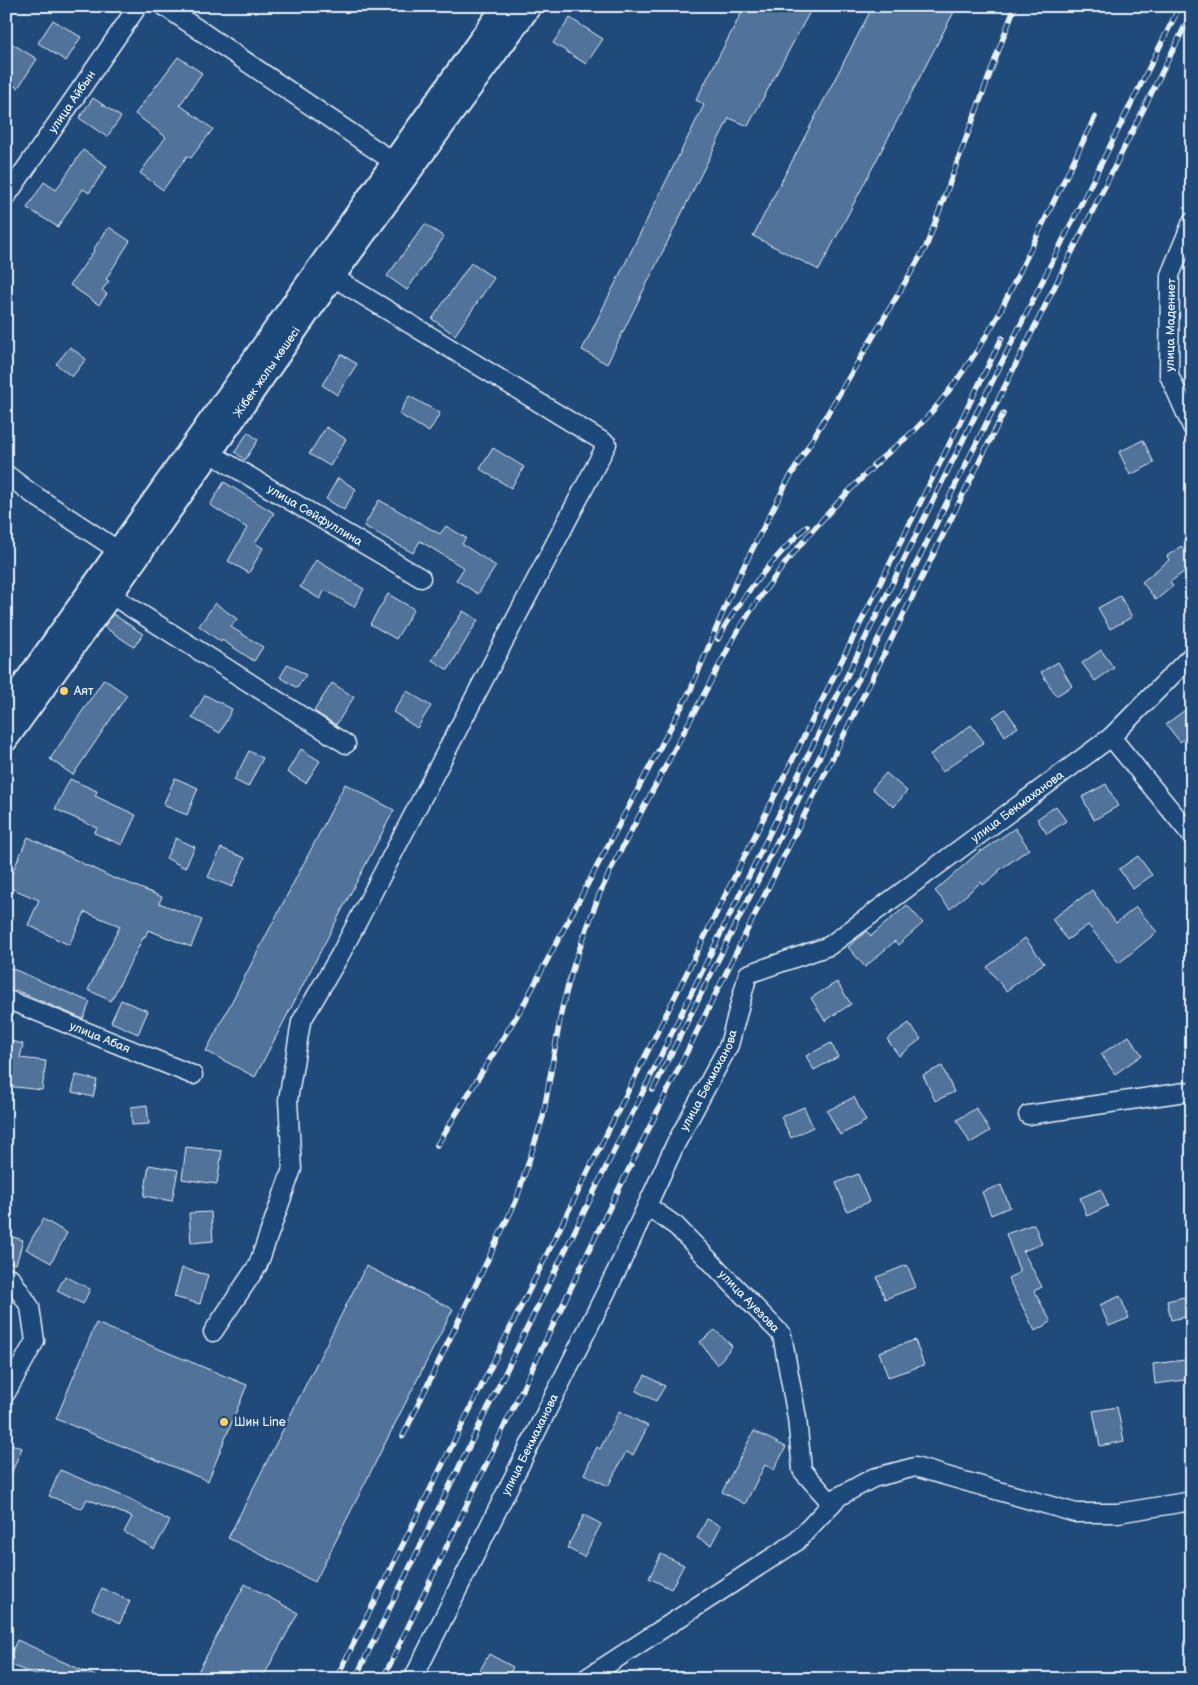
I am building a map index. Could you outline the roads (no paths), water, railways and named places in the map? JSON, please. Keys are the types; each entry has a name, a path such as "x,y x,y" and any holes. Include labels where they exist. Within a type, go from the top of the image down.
{"main road":[{"name":"Жібек жолы көшесі","path":"6,740 111,595 333,277 504,6"},
{"name":"Жібек жолы көшесі","path":"6,709 119,551 402,168 530,6"}],"street":[{"name":"улица Айбын","path":"6,197 138,6"},
{"path":"164,6 402,168"},
{"name":"улица Мадениет","path":"1192,222 1170,275 1170,376 1192,427"},
{"path":"212,1332 258,1265 292,1168 288,1100 301,1022 340,955 607,444 333,277"},
{"name":"улица Сейфуллина","path":"210,453 421,578"},
{"path":"6,474 31,493 119,551"},
{"path":"111,595 346,744"},
{"name":"улица Бекмаханова","path":"413,1679 622,1260 675,1145 729,1045 748,974 829,946 1110,738 1192,655"},
{"path":"1110,738 1192,836"},
{"name":"улица Абая","path":"6,1001 11,1001 193,1075"},
{"path":"1028,1115 1192,1091"},
{"name":"улица Ауезова","path":"647,1206 676,1226 782,1335 797,1418 802,1470 832,1504"},
{"path":"6,1277 11,1278 30,1308 35,1341 6,1393"},
{"path":"584,1679 796,1542 838,1497 873,1478 915,1468 1076,1513 1118,1513 1192,1501"}],"railway":[{"path":"437,1145 524,1004 691,689 733,588 786,484 926,247 1015,6"},
{"path":"355,1679 942,482 1180,6"},
{"path":"653,1090 1192,12"},
{"path":"873,465 912,433 929,415 951,389 980,346 998,316 1095,117"},
{"path":"336,1679 1002,338"},
{"path":"383,1679 604,1219 1003,414"},
{"path":"403,1436 516,1201 543,1117 562,1008 573,967 599,895 613,865 736,634 768,587 801,544 878,462"},
{"path":"718,639 758,579 807,526"}],"place":[{"name":"Аят","path":"64,691"},
{"name":"Шин Line","path":"224,1422"}]}
